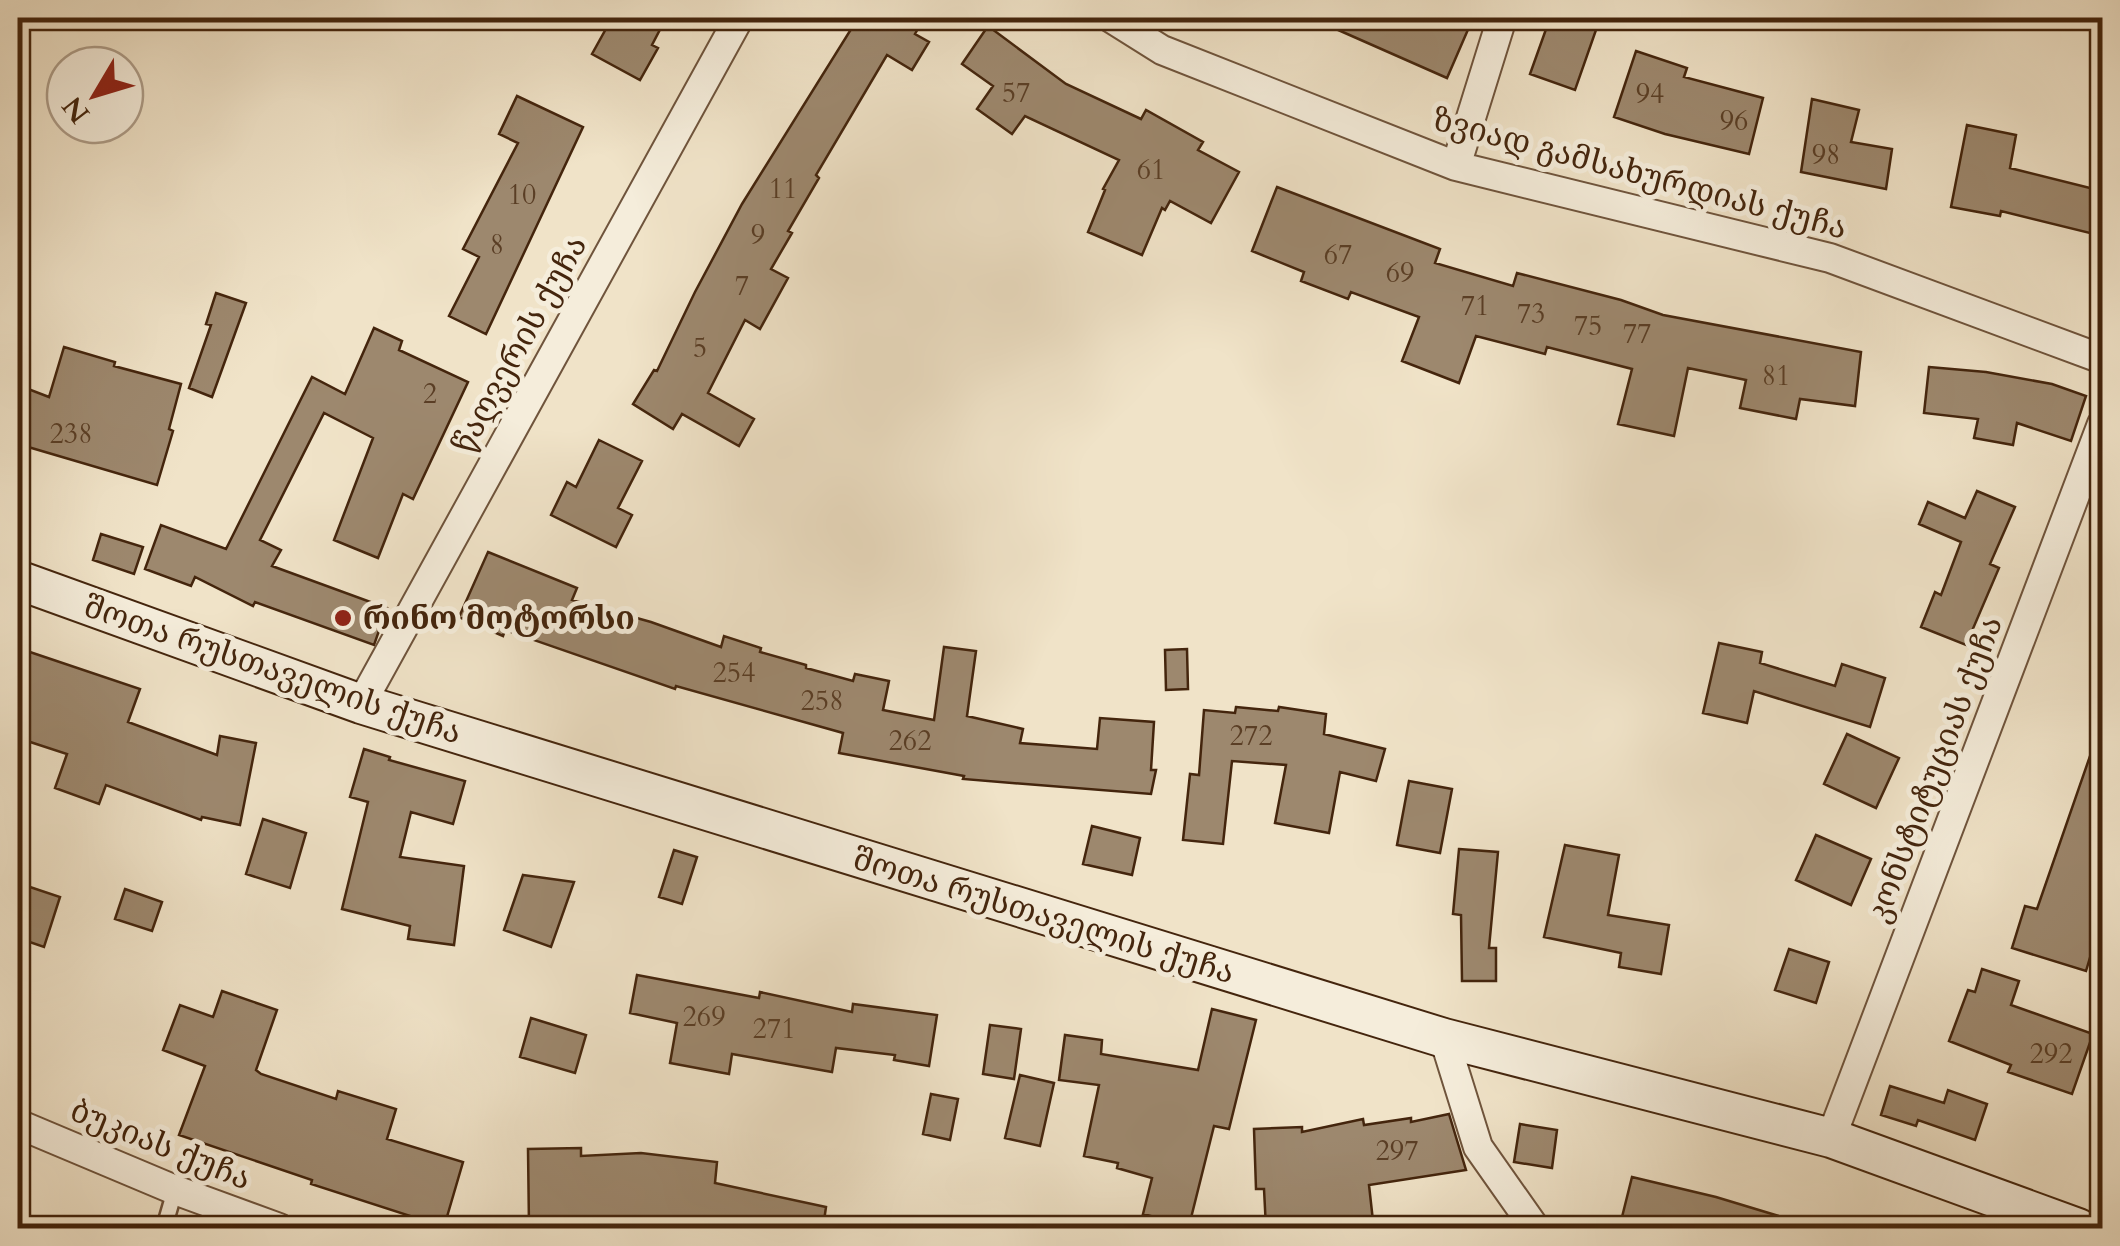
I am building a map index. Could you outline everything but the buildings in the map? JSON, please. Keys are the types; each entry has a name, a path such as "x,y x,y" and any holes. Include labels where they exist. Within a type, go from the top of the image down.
{"main road":[{"name":"შოთა რუსთაველის ქუჩა","path":"18,580 361,704 1444,1038 1831,1138 2078,1228"}],"street":[{"name":"წაღვერის ქუჩა","path":"361,704 739,18"},
{"name":"ზვიად გამსახურდიას ქუჩა","path":"1110,18 1162,50 1456,166 1830,258 2102,360"},
{"path":"1456,166 1502,18"},
{"name":"კონსტიტუციას ქუჩა","path":"1831,1138 2102,424"},
{"path":"1444,1038 1478,1147 1535,1228"},
{"name":"ბუკიას ქუჩა","path":"18,1124 174,1190 279,1228"}],"lane":[{"path":"164,1228 174,1190"}],"place":[{"name":"რინო მოტორსი","path":"343,618"}]}
